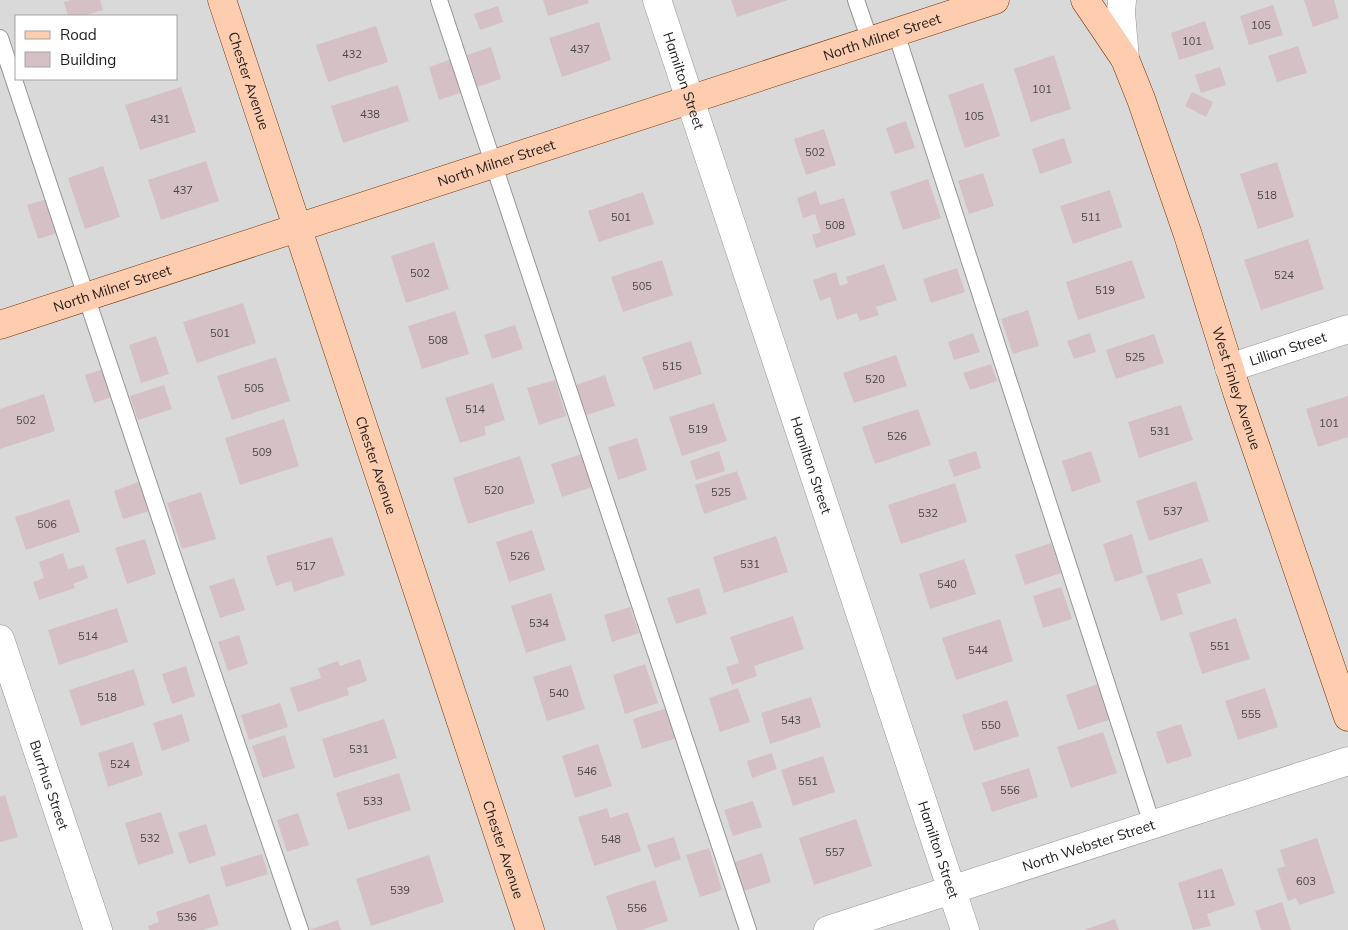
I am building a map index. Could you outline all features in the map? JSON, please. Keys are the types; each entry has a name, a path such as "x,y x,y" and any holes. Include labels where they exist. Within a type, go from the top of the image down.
{"main road":[{"name":"Chester Avenue","path":"222,0 530,930"},
{"name":"North Milner Street","path":"0,326 995,0"},
{"name":"West Finley Avenue","path":"1085,0 1125,59 1141,99 1188,235 1229,368 1348,717"}],"street":[{"name":"Hamilton Street","path":"657,0 964,930"},
{"name":"West Finley Avenue","path":"1122,0 1125,59"},
{"name":"Lillian Street","path":"1229,368 1348,329"},
{"name":"Burrhus Street","path":"0,638 98,930"},
{"name":"North Webster Street","path":"828,930 1348,761"}],"lane":[{"path":"439,0 748,930"},
{"path":"856,0 870,41"},
{"path":"896,33 1152,824"},
{"path":"0,38 300,930"}],"shaded area":[{"path":"0,0 1348,0 1348,930 0,930"}],"building":[{"path":"71,0 100,0 103,10 86,15 68,15 64,2"},
{"path":"543,0 588,0 589,3 548,16"},
{"path":"731,0 788,0 737,17"},
{"path":"1304,0 1334,0 1339,18 1313,27"},
{"path":"1273,5 1283,35 1249,45 1240,16"},
{"path":"498,6 503,22 480,30 474,14"},
{"path":"1205,21 1214,49 1179,60 1171,33"},
{"path":"599,22 611,60 562,77 549,38"},
{"path":"376,26 388,62 328,82 316,45"},
{"path":"1298,46 1307,73 1277,82 1268,56"},
{"path":"491,47 501,79 477,87 467,55"},
{"path":"1054,55 1071,109 1031,122 1014,69"},
{"path":"452,59 463,92 439,100 429,67"},
{"path":"1220,67 1226,85 1201,93 1195,75"},
{"path":"983,83 1000,136 965,148 948,95"},
{"path":"398,85 409,121 343,143 331,106"},
{"path":"181,87 196,132 140,150 125,105"},
{"path":"1192,92 1213,102 1206,117 1185,106"},
{"path":"906,121 915,148 895,154 886,128"},
{"path":"824,129 836,165 806,175 794,139"},
{"path":"1064,138 1072,163 1040,174 1032,149"},
{"path":"206,161 219,201 161,220 148,180"},
{"path":"1277,162 1294,217 1258,229 1240,174"},
{"path":"103,166 120,217 85,229 68,178"},
{"path":"983,173 994,206 969,214 958,181"},
{"path":"928,179 941,218 903,230 890,192"},
{"path":"1110,190 1122,227 1073,244 1060,206"},
{"path":"816,191 820,205 844,198 856,235 816,248 812,235 821,232 815,214 803,218 797,198"},
{"path":"643,192 654,224 599,242 588,211"},
{"path":"50,198 61,232 38,239 27,205"},
{"path":"1308,239 1324,289 1261,310 1244,260"},
{"path":"434,242 449,289 406,303 391,256"},
{"path":"662,260 673,295 623,312 611,277"},
{"path":"1132,260 1145,298 1078,320 1066,282"},
{"path":"884,264 897,300 876,307 879,315 860,321 857,313 837,320 830,297 820,301 813,280 836,272 840,286 848,283 846,277"},
{"path":"957,268 965,292 931,303 923,279"},
{"path":"243,303 256,343 197,363 183,322"},
{"path":"1028,310 1039,346 1013,354 1001,319"},
{"path":"455,311 469,354 422,369 408,326"},
{"path":"515,325 523,349 492,359 484,335"},
{"path":"973,333 980,352 954,360 948,342"},
{"path":"1090,333 1096,352 1074,359 1067,341"},
{"path":"1154,334 1164,363 1116,379 1106,350"},
{"path":"156,336 169,374 141,383 129,345"},
{"path":"691,341 702,374 654,390 642,357"},
{"path":"896,355 907,386 854,403 843,373"},
{"path":"276,357 290,401 232,420 217,376"},
{"path":"991,364 997,381 970,390 963,373"},
{"path":"106,368 115,396 94,403 85,375"},
{"path":"605,375 615,406 586,415 576,385"},
{"path":"555,380 566,416 539,425 527,388"},
{"path":"493,383 505,420 484,427 486,435 460,443 445,398"},
{"path":"164,385 172,409 138,420 130,396"},
{"path":"44,394 55,431 0,449 0,409"},
{"path":"1348,396 1348,437 1318,447 1306,409"},
{"path":"714,403 727,441 682,456 669,417"},
{"path":"1181,405 1193,440 1139,458 1128,422"},
{"path":"918,409 931,445 875,464 862,427"},
{"path":"284,419 299,466 240,485 225,438"},
{"path":"637,438 647,470 618,480 608,447"},
{"path":"719,451 725,471 696,480 690,461"},
{"path":"976,451 981,468 954,477 948,460"},
{"path":"1091,451 1101,482 1072,492 1062,461"},
{"path":"582,454 592,487 562,497 551,464"},
{"path":"520,456 535,503 468,524 453,478"},
{"path":"737,471 747,499 704,514 695,485"},
{"path":"1196,481 1209,521 1149,541 1136,501"},
{"path":"139,482 149,511 123,519 114,491"},
{"path":"955,483 967,522 901,544 888,505"},
{"path":"201,492 216,539 182,549 167,503"},
{"path":"69,499 80,532 26,550 15,517"},
{"path":"532,530 545,570 509,582 496,542"},
{"path":"1132,534 1143,573 1115,582 1103,544"},
{"path":"776,536 788,572 724,593 713,557"},
{"path":"332,537 345,575 294,592 291,581 276,586 266,556"},
{"path":"145,539 156,574 127,584 115,548"},
{"path":"1051,543 1061,573 1025,585 1015,555"},
{"path":"63,553 68,569 84,565 88,578 73,584 75,588 39,600 33,582 44,578 39,562"},
{"path":"1202,558 1211,583 1177,594 1183,614 1161,621 1146,576"},
{"path":"964,559 976,594 930,609 919,574"},
{"path":"234,578 245,610 220,618 209,586"},
{"path":"1061,587 1072,619 1043,628 1033,596"},
{"path":"699,588 707,614 676,624 667,598"},
{"path":"551,593 566,640 526,653 511,606"},
{"path":"630,607 639,633 612,642 604,615"},
{"path":"117,608 128,642 59,665 48,630"},
{"path":"793,616 804,649 754,666 757,676 732,685 726,667 739,663 730,637"},
{"path":"1236,618 1250,659 1202,674 1189,633"},
{"path":"1000,619 1013,661 956,680 942,638"},
{"path":"239,635 248,664 228,671 218,642"},
{"path":"360,659 367,681 347,688 349,695 298,712 290,688 321,678 318,668 338,661 340,666"},
{"path":"645,664 658,703 625,714 613,675"},
{"path":"571,665 585,709 547,721 533,677"},
{"path":"186,666 195,696 172,704 162,674"},
{"path":"134,669 145,705 81,726 69,690"},
{"path":"1101,683 1112,719 1078,730 1066,695"},
{"path":"738,688 750,722 720,732 709,698"},
{"path":"1265,688 1278,727 1238,740 1225,701"},
{"path":"811,697 821,727 770,744 761,713"},
{"path":"1007,700 1019,736 974,751 962,715"},
{"path":"280,703 288,727 249,740 241,715"},
{"path":"667,708 677,738 642,749 633,719"},
{"path":"182,714 190,741 162,751 153,723"},
{"path":"384,719 397,758 334,778 322,739"},
{"path":"1181,724 1192,756 1167,764 1156,732"},
{"path":"1103,732 1117,773 1071,788 1057,747"},
{"path":"285,735 295,768 263,778 252,746"},
{"path":"133,742 143,775 108,787 98,753"},
{"path":"598,744 612,786 575,798 562,756"},
{"path":"772,753 777,769 752,778 747,761"},
{"path":"823,756 835,792 793,806 781,770"},
{"path":"1029,768 1038,797 992,812 982,783"},
{"path":"399,773 411,810 348,830 336,793"},
{"path":"5,795 18,837 0,842 0,797"},
{"path":"753,801 762,827 733,836 724,810"},
{"path":"607,808 610,818 628,812 641,851 594,866 578,817"},
{"path":"161,812 174,853 138,865 125,823"},
{"path":"298,813 309,845 287,852 277,820"},
{"path":"856,819 872,866 814,885 799,838"},
{"path":"206,824 216,855 189,864 178,833"},
{"path":"674,837 681,859 655,868 647,845"},
{"path":"1317,838 1335,893 1299,905 1296,898 1288,901 1277,869 1285,866 1280,850"},
{"path":"709,848 722,890 700,897 686,855"},
{"path":"762,853 771,882 741,892 732,863"},
{"path":"262,854 268,874 226,887 220,867"},
{"path":"429,855 444,902 371,926 356,879"},
{"path":"1222,868 1235,905 1207,914 1211,926 1193,930 1178,883"},
{"path":"655,880 668,921 641,930 617,930 606,896"},
{"path":"209,894 219,925 203,930 149,930 148,926 159,922 156,912"},
{"path":"1282,902 1291,930 1261,930 1255,911"},
{"path":"1115,919 1119,930 1084,930"},
{"path":"338,920 341,930 309,930"}]}
